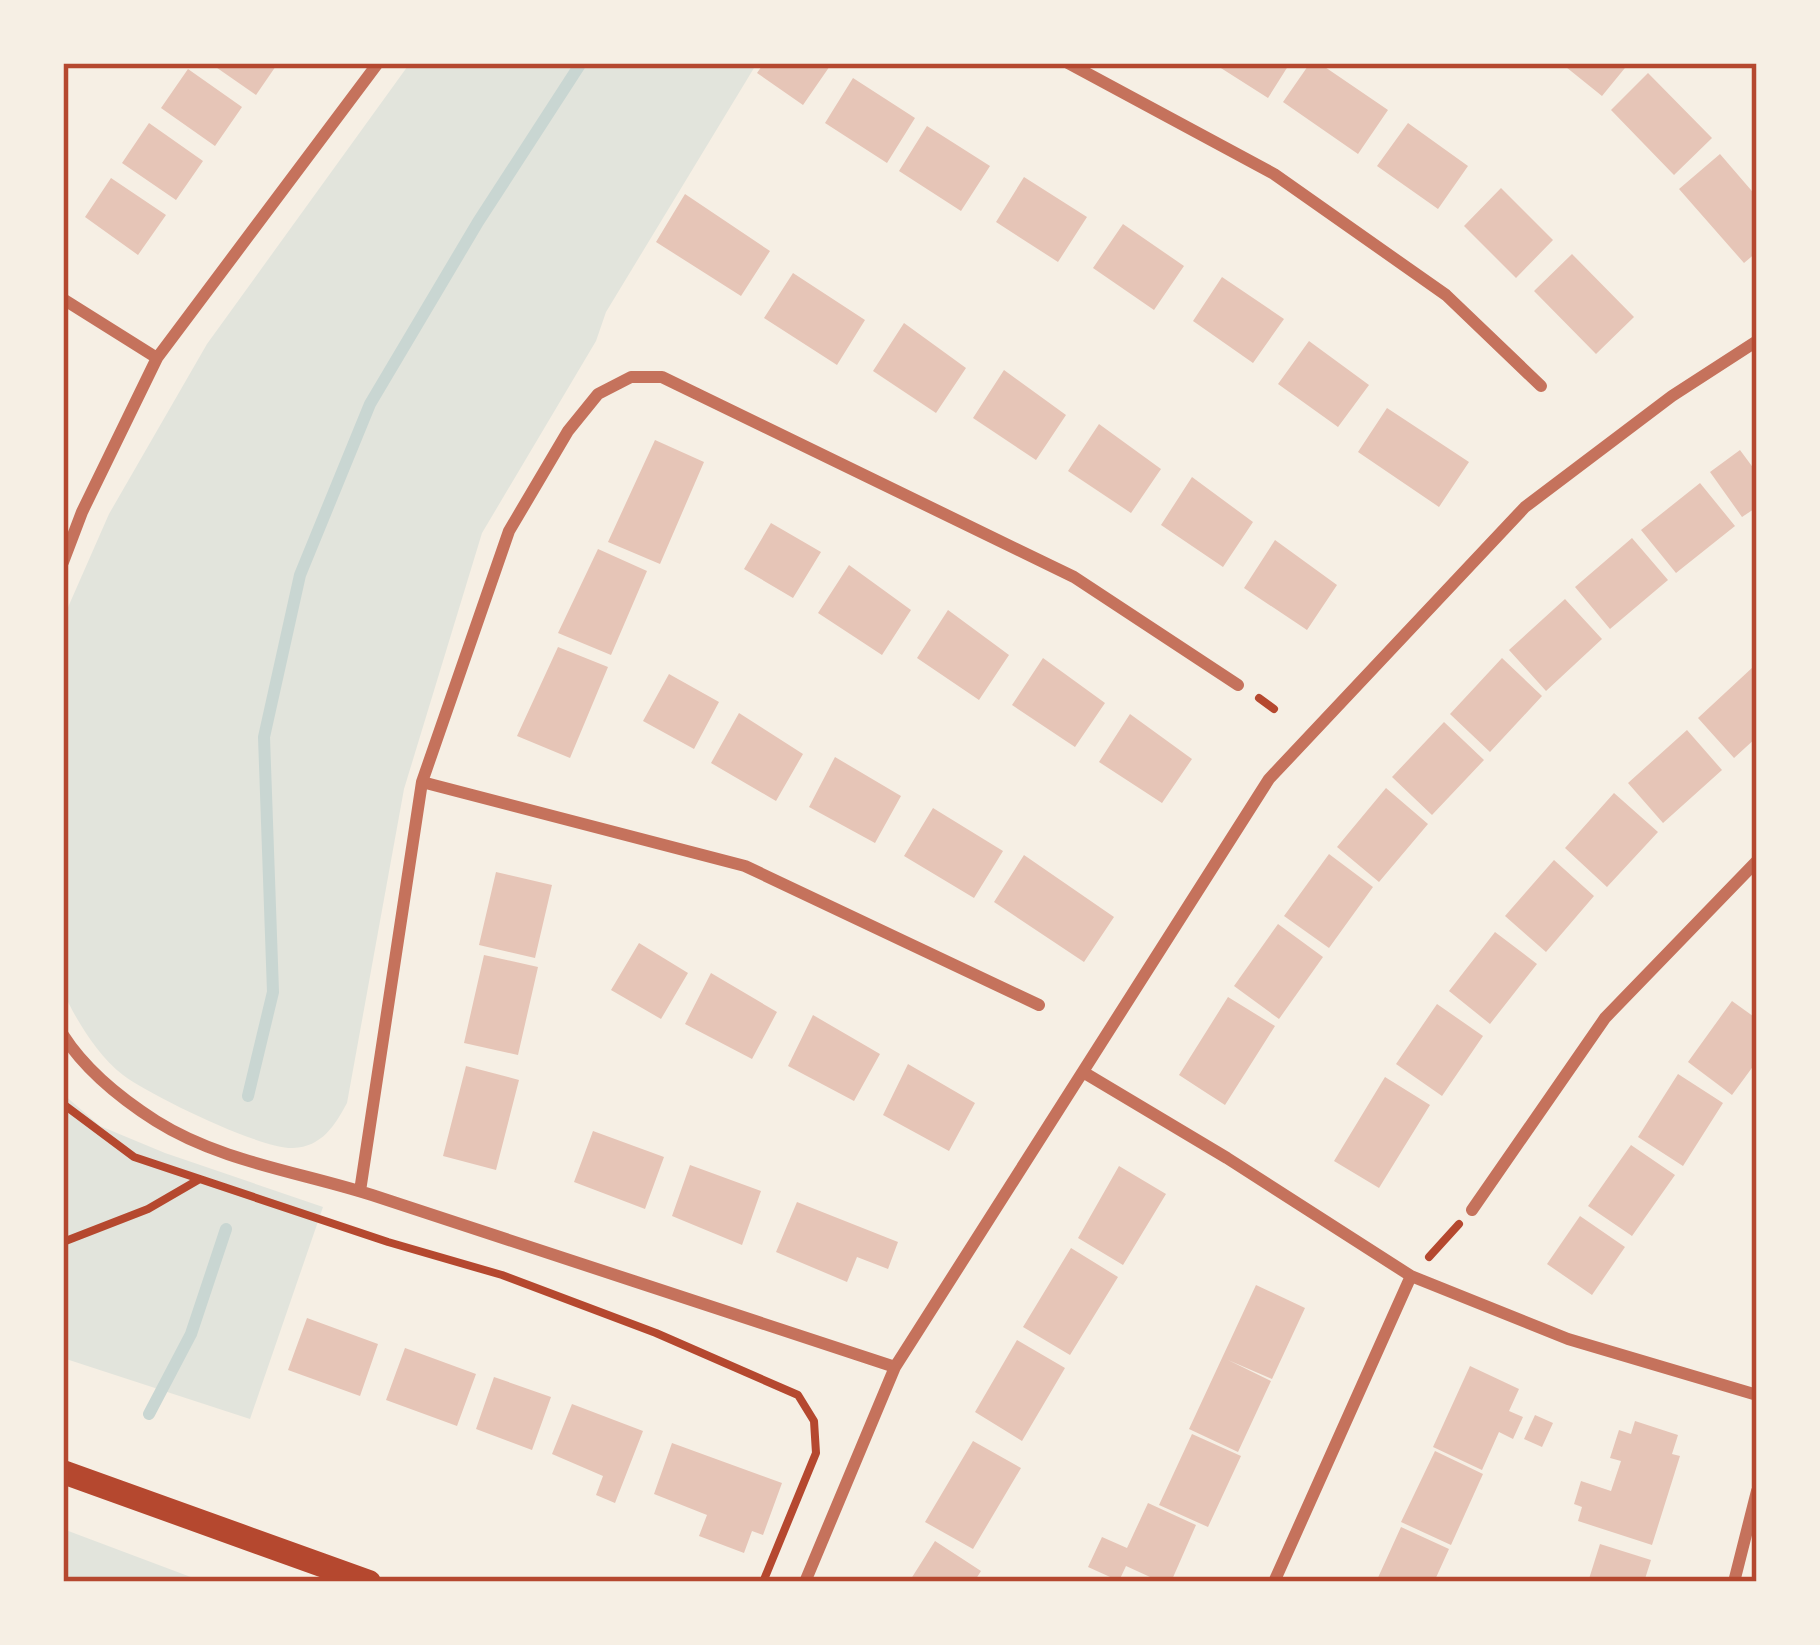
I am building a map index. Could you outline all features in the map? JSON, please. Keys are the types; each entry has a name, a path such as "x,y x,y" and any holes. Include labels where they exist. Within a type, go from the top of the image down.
{"main road":[{"path":"63,1472 369,1582"}],"street":[{"path":"63,562 82,512 157,358 378,63"},
{"path":"1068,63 1274,174 1445,295 1541,386"},
{"path":"63,299 157,358"},
{"path":"806,1582 895,1367 1269,778 1525,506 1672,396 1757,340"},
{"path":"360,1191 422,782 509,531 568,431 598,394 631,377 662,377 1073,578 1238,685"},
{"path":"422,782 745,866 1039,1006"},
{"path":"1472,1210 1605,1018 1757,861"},
{"path":"63,1035 78,1058 106,1085 159,1123 217,1148 895,1367"},
{"path":"1083,1072 1411,1276 1568,1339 1757,1395"},
{"path":"1274,1582 1411,1276"},
{"path":"1734,1582 1757,1491"}],"path":[{"path":"1259,698 1274,709"},
{"path":"63,1104 134,1156 502,1275 656,1333 797,1395 814,1421 816,1454 763,1582"},
{"path":"63,1242 148,1209 199,1180 217,1148"},
{"path":"1411,1276 1472,1210"}],"shaded area":[{"path":"410,63 757,63 606,312 596,341 482,533 404,789 347,1103 320,1139 293,1148 256,1140 206,1120 123,1075 88,1037 63,992 63,621 109,514 207,344"},
{"path":"63,1094 100,1126 323,1207 250,1419 63,1358"},
{"path":"63,1529 204,1582 63,1582"}],"building":[{"path":"210,63 278,63 256,95"},
{"path":"764,63 832,63 803,105 757,73"},
{"path":"1213,63 1290,63 1268,98"},
{"path":"1310,63 1319,63 1388,110 1358,154 1283,102"},
{"path":"1561,63 1629,63 1602,96"},
{"path":"188,69 242,107 215,146 161,108"},
{"path":"1648,73 1712,138 1674,175 1611,110"},
{"path":"853,78 915,118 887,163 825,123"},
{"path":"149,123 203,161 176,200 122,163"},
{"path":"1408,123 1468,166 1438,209 1377,166"},
{"path":"927,126 990,166 961,211 899,171"},
{"path":"1720,154 1757,197 1757,252 1744,263 1679,189"},
{"path":"1024,177 1087,217 1058,262 996,222"},
{"path":"111,178 166,215 138,255 85,217"},
{"path":"1501,188 1553,240 1516,278 1464,226"},
{"path":"685,194 770,251 741,296 656,242"},
{"path":"1123,224 1184,266 1154,310 1093,268"},
{"path":"1572,254 1634,317 1596,354 1534,291"},
{"path":"793,273 865,320 837,365 764,318"},
{"path":"1222,277 1284,319 1253,363 1193,321"},
{"path":"904,323 966,368 936,413 873,371"},
{"path":"1309,341 1369,385 1338,427 1278,384"},
{"path":"1004,370 1066,415 1036,460 973,418"},
{"path":"1387,408 1469,462 1439,507 1358,452"},
{"path":"1099,424 1161,469 1131,513 1068,471"},
{"path":"655,440 704,462 660,564 608,542"},
{"path":"1740,450 1757,473 1757,507 1742,517 1710,472"},
{"path":"1192,477 1253,522 1223,567 1161,525"},
{"path":"1700,483 1735,526 1676,573 1641,530"},
{"path":"771,523 821,552 793,598 744,569"},
{"path":"1632,538 1668,580 1610,629 1575,587"},
{"path":"1275,540 1337,585 1307,630 1244,588"},
{"path":"598,549 647,571 611,655 558,633"},
{"path":"849,565 911,610 882,655 818,613"},
{"path":"1565,599 1602,639 1546,691 1509,650"},
{"path":"948,610 1009,655 979,700 917,658"},
{"path":"558,647 608,667 570,758 517,736"},
{"path":"1043,658 1105,703 1075,747 1012,705"},
{"path":"1502,658 1542,696 1490,752 1450,714"},
{"path":"1753,667 1757,671 1757,737 1734,758 1698,718"},
{"path":"669,674 719,702 694,749 643,721"},
{"path":"739,713 803,754 776,801 711,763"},
{"path":"1130,714 1192,759 1162,803 1099,762"},
{"path":"1444,722 1484,760 1432,815 1392,777"},
{"path":"1687,730 1722,770 1663,823 1628,783"},
{"path":"835,757 901,796 875,843 809,807"},
{"path":"1386,788 1428,824 1379,882 1337,847"},
{"path":"1614,793 1658,832 1607,887 1565,848"},
{"path":"933,808 1003,851 974,898 904,856"},
{"path":"1329,854 1373,887 1329,948 1284,916"},
{"path":"1024,855 1114,917 1084,962 994,902"},
{"path":"1554,860 1594,896 1546,952 1505,916"},
{"path":"496,872 552,885 535,958 479,945"},
{"path":"1278,924 1323,957 1279,1019 1234,986"},
{"path":"1495,932 1537,964 1490,1024 1449,991"},
{"path":"639,943 688,973 661,1019 611,990"},
{"path":"484,955 538,967 518,1055 464,1043"},
{"path":"711,973 777,1012 752,1059 685,1024"},
{"path":"1228,997 1275,1026 1225,1105 1179,1075"},
{"path":"1732,1001 1757,1019 1757,1061 1732,1095 1688,1062"},
{"path":"1437,1004 1483,1036 1442,1096 1396,1064"},
{"path":"813,1015 880,1054 854,1101 788,1066"},
{"path":"908,1064 975,1103 949,1151 883,1115"},
{"path":"466,1066 519,1080 496,1170 443,1156"},
{"path":"1678,1074 1723,1103 1683,1166 1638,1137"},
{"path":"1385,1077 1430,1105 1379,1188 1334,1161"},
{"path":"593,1131 664,1157 645,1209 574,1182"},
{"path":"1631,1145 1675,1175 1632,1236 1588,1206"},
{"path":"690,1165 761,1191 742,1245 672,1216"},
{"path":"1119,1166 1166,1194 1123,1265 1078,1238"},
{"path":"797,1202 898,1242 888,1269 857,1257 847,1282 776,1252"},
{"path":"1580,1216 1625,1247 1592,1295 1547,1264"},
{"path":"1071,1248 1118,1277 1070,1355 1023,1327"},
{"path":"1256,1285 1305,1308 1272,1379 1228,1360 1271,1381 1238,1452 1189,1429"},
{"path":"307,1318 378,1344 360,1396 288,1370"},
{"path":"1017,1340 1065,1368 1022,1441 975,1412"},
{"path":"405,1348 476,1374 457,1426 386,1400"},
{"path":"1470,1366 1519,1389 1509,1411 1523,1417 1513,1439 1499,1432 1482,1470 1433,1447"},
{"path":"494,1377 551,1397 532,1450 476,1429"},
{"path":"572,1404 643,1431 615,1503 596,1495 603,1476 552,1454"},
{"path":"1535,1415 1553,1423 1542,1447 1524,1439"},
{"path":"1635,1421 1678,1435 1672,1454 1680,1456 1652,1545 1578,1521 1582,1507 1574,1504 1581,1481 1611,1491 1621,1461 1610,1458 1619,1430 1631,1434"},
{"path":"1192,1434 1241,1456 1208,1527 1159,1505"},
{"path":"973,1441 1021,1468 973,1549 925,1522"},
{"path":"672,1443 782,1483 763,1535 752,1531 744,1553 699,1536 707,1515 654,1494"},
{"path":"1435,1451 1483,1474 1451,1545 1401,1522"},
{"path":"1148,1503 1196,1525 1171,1582 1126,1566 1119,1581 1088,1567 1102,1537 1127,1548"},
{"path":"1401,1527 1449,1549 1434,1582 1376,1582"},
{"path":"935,1541 981,1571 974,1582 909,1582"},
{"path":"1600,1544 1651,1560 1644,1582 1588,1582"}],"waterway":[{"path":"248,1096 273,992 264,737 300,575 370,404 478,222 581,63"},
{"path":"149,1414 191,1334 226,1229"}]}
